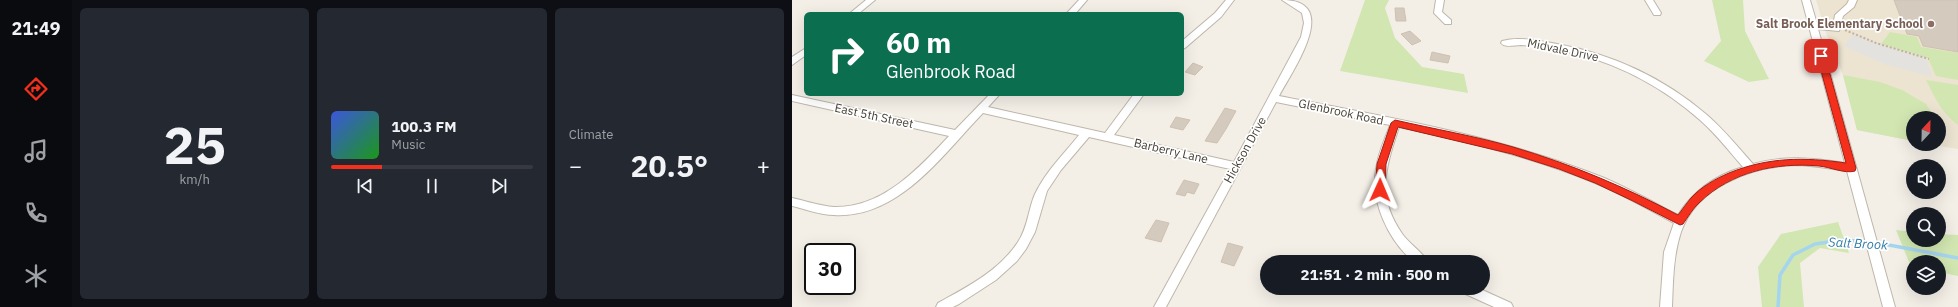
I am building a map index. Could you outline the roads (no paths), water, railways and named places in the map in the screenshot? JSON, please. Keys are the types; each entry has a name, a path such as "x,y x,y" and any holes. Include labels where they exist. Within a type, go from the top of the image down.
{"street":[{"path":"1072,12 1083,0"},
{"path":"1184,44 1218,15 1230,0"},
{"name":"Hickson Drive","path":"1160,307 1302,45 1309,26 1309,21 1304,11 1295,4 1286,0"},
{"path":"1440,0 1438,13 1448,22"},
{"path":"1649,0 1657,13"},
{"path":"1806,0 1889,307"},
{"path":"1813,26 1836,28 1839,15 1851,5 1853,0"},
{"path":"856,12 868,1"},
{"name":"Midvale Drive","path":"1505,43 1520,41 1579,51 1636,72 1671,92 1704,118 1750,168"},
{"path":"792,62 804,53"},
{"path":"792,202 832,210 855,209 889,196 902,188 927,166 993,96"},
{"path":"1107,137 1138,96"},
{"name":"East 5th Street","path":"792,98 957,134"},
{"name":"Glenbrook Road","path":"1273,98 1395,123 1512,151 1599,180 1680,221"},
{"path":"942,307 986,282 1003,268 1017,253 1030,230 1038,199 1044,187 1086,133 981,109"},
{"path":"1395,123 1381,164 1380,190 1388,216 1405,246 1415,255"},
{"name":"Barberry Lane","path":"1086,133 1236,166"},
{"path":"1666,307 1668,256 1680,221 1695,201 1707,190 1730,176 1750,168 1793,162 1820,163 1852,168"},
{"path":"1480,295 1506,307"}],"waterway":[{"name":"Salt Brook","path":"1778,307 1780,275 1793,255 1815,244 1842,240 1873,242 1958,258"}],"place":[{"name":"Salt Brook Elementary School","path":"1931,24"}]}
